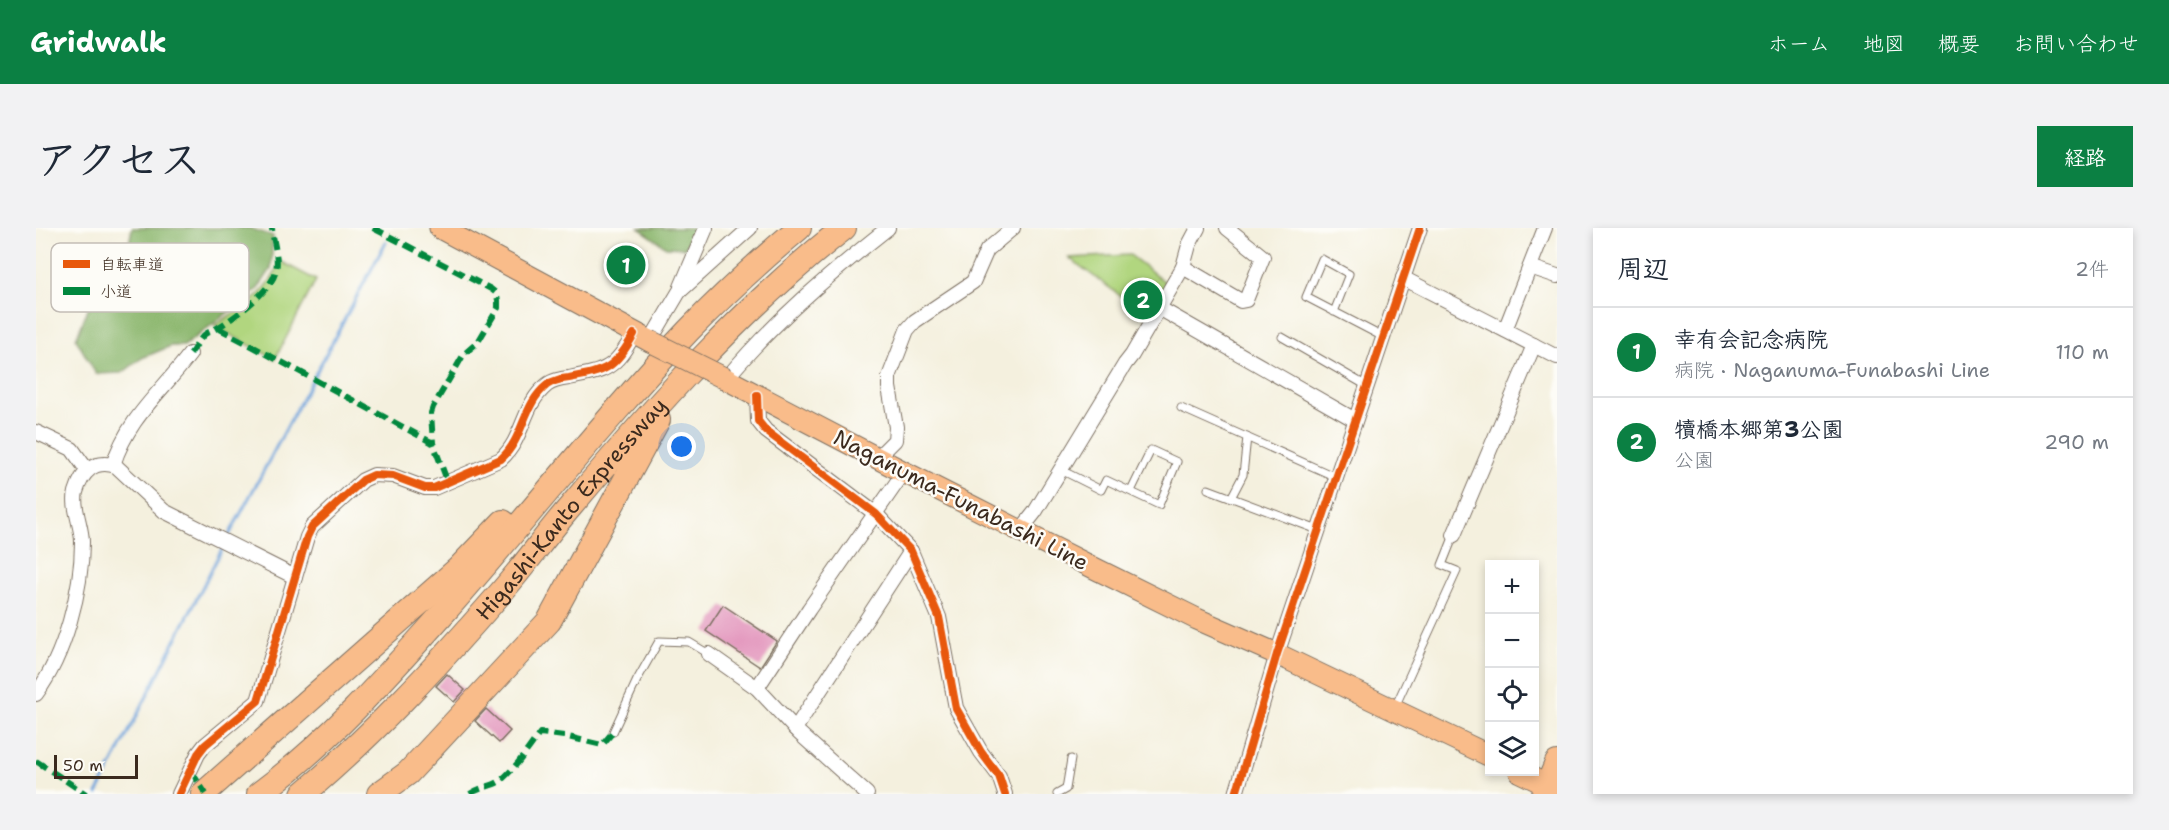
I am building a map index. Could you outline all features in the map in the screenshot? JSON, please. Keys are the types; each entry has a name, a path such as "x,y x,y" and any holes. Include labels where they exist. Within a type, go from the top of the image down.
{"highway":[{"name":"Higashi-Kanto Expressway","path":"258,794 318,745 396,667 652,370 731,288 799,228"},
{"name":"Higashi-Kanto Expressway","path":"303,794 416,687 498,596 570,507 679,381 755,305 844,228"},
{"path":"203,794 458,569 613,403 652,370"},
{"path":"379,794 408,773 549,621 679,381"},
{"path":"1552,791 1557,763"}],"main road":[{"name":"Naganuma-Funabashi Line","path":"440,228 642,338 1020,531 1197,619 1485,754"},
{"path":"1528,776 1552,791"}],"street":[{"path":"679,292 706,228"},
{"path":"179,794 198,754 205,745 258,701 312,527 363,480 374,476 393,476 425,488 434,488 501,459 519,436 529,405 549,383 604,370 642,338 679,292 750,228"},
{"path":"726,379 810,294 888,228"},
{"path":"877,458 895,440 896,427 889,387 890,377 907,330 915,321 973,282 987,250 1013,228"},
{"path":"1020,531 1035,512 1132,355 1183,267 1198,228"},
{"path":"1183,267 1240,301 1246,300 1263,257 1227,228"},
{"path":"1236,794 1276,654 1420,228"},
{"path":"1505,330 1545,228"},
{"path":"1530,267 1557,276"},
{"path":"1403,278 1557,357"},
{"path":"1159,308 1355,420"},
{"path":"1454,535 1534,345"},
{"path":"112,465 122,440 140,412 177,373 190,354"},
{"path":"757,395 758,421 766,430 876,514 911,551 939,617 956,708 981,752 999,776 1005,794"},
{"path":"36,432 72,449 87,470"},
{"path":"36,694 48,676 72,610 82,543 76,494 87,470 96,465 112,465 164,511 295,577"},
{"path":"757,688 904,472"},
{"path":"795,729 911,551"},
{"path":"710,654 757,688 795,729 867,794"}],"lane":[{"path":"1334,312 1349,274 1322,259 1306,297 1334,312 1383,337"},
{"path":"1282,337 1367,386"},
{"path":"1181,408 1336,477"},
{"path":"1230,498 1243,475 1247,437"},
{"path":"1061,470 1101,490 1106,480 1159,505 1177,462 1150,450 1131,491"},
{"path":"1208,489 1318,530"},
{"path":"1393,710 1457,571 1442,565 1454,535"},
{"path":"612,732 659,641 688,642 710,654"},
{"path":"1057,794 1066,789 1071,759"}],"green space":[{"path":"132,228 249,228 273,236 271,269 257,290 249,296 249,243 129,243"},
{"path":"639,228 695,228 685,248 666,247"},
{"path":"1130,255 1169,285 1148,316 1069,258"},
{"path":"280,261 316,280 275,359 214,326 236,312 249,312 249,302 261,292 275,273"},
{"path":"87,312 228,312 184,346 171,346 142,358 122,373 96,374 76,339"}],"building":[{"path":"723,605 777,641 760,667 706,631"},
{"path":"447,674 465,690 454,702 436,686"},
{"path":"486,709 510,731 499,743 475,721"}],"waterway":[{"path":"227,539 386,242"},
{"path":"97,794 224,545"}],"marked path":[{"path":"249,305 268,286 276,270 277,260 272,228"},
{"path":"373,228 491,289 496,293 498,300 498,308 478,342 464,354 433,407 431,413 433,443"},
{"path":"190,354 204,335 240,312"},
{"path":"218,328 433,443 448,483"},
{"path":"470,794 506,776 540,733 602,745 613,732"},
{"path":"36,761 86,794"},
{"path":"191,771 206,794"}],"cycle path":[{"path":"1236,794 1277,654 1420,228"},
{"path":"179,794 198,754 205,745 258,701 307,537 312,527 363,480 374,475 393,476 425,488 434,488 501,459 515,441 533,402 547,385 557,380 592,373 608,366 621,355 634,334"},
{"path":"757,395 758,421 766,431 876,514 911,551 939,617 956,708 981,752 999,776 1005,794"}],"place":[{"name":"幸有会記念病院","path":"626,265"},
{"name":"犢橋本郷第3公園","path":"1143,300"}]}
